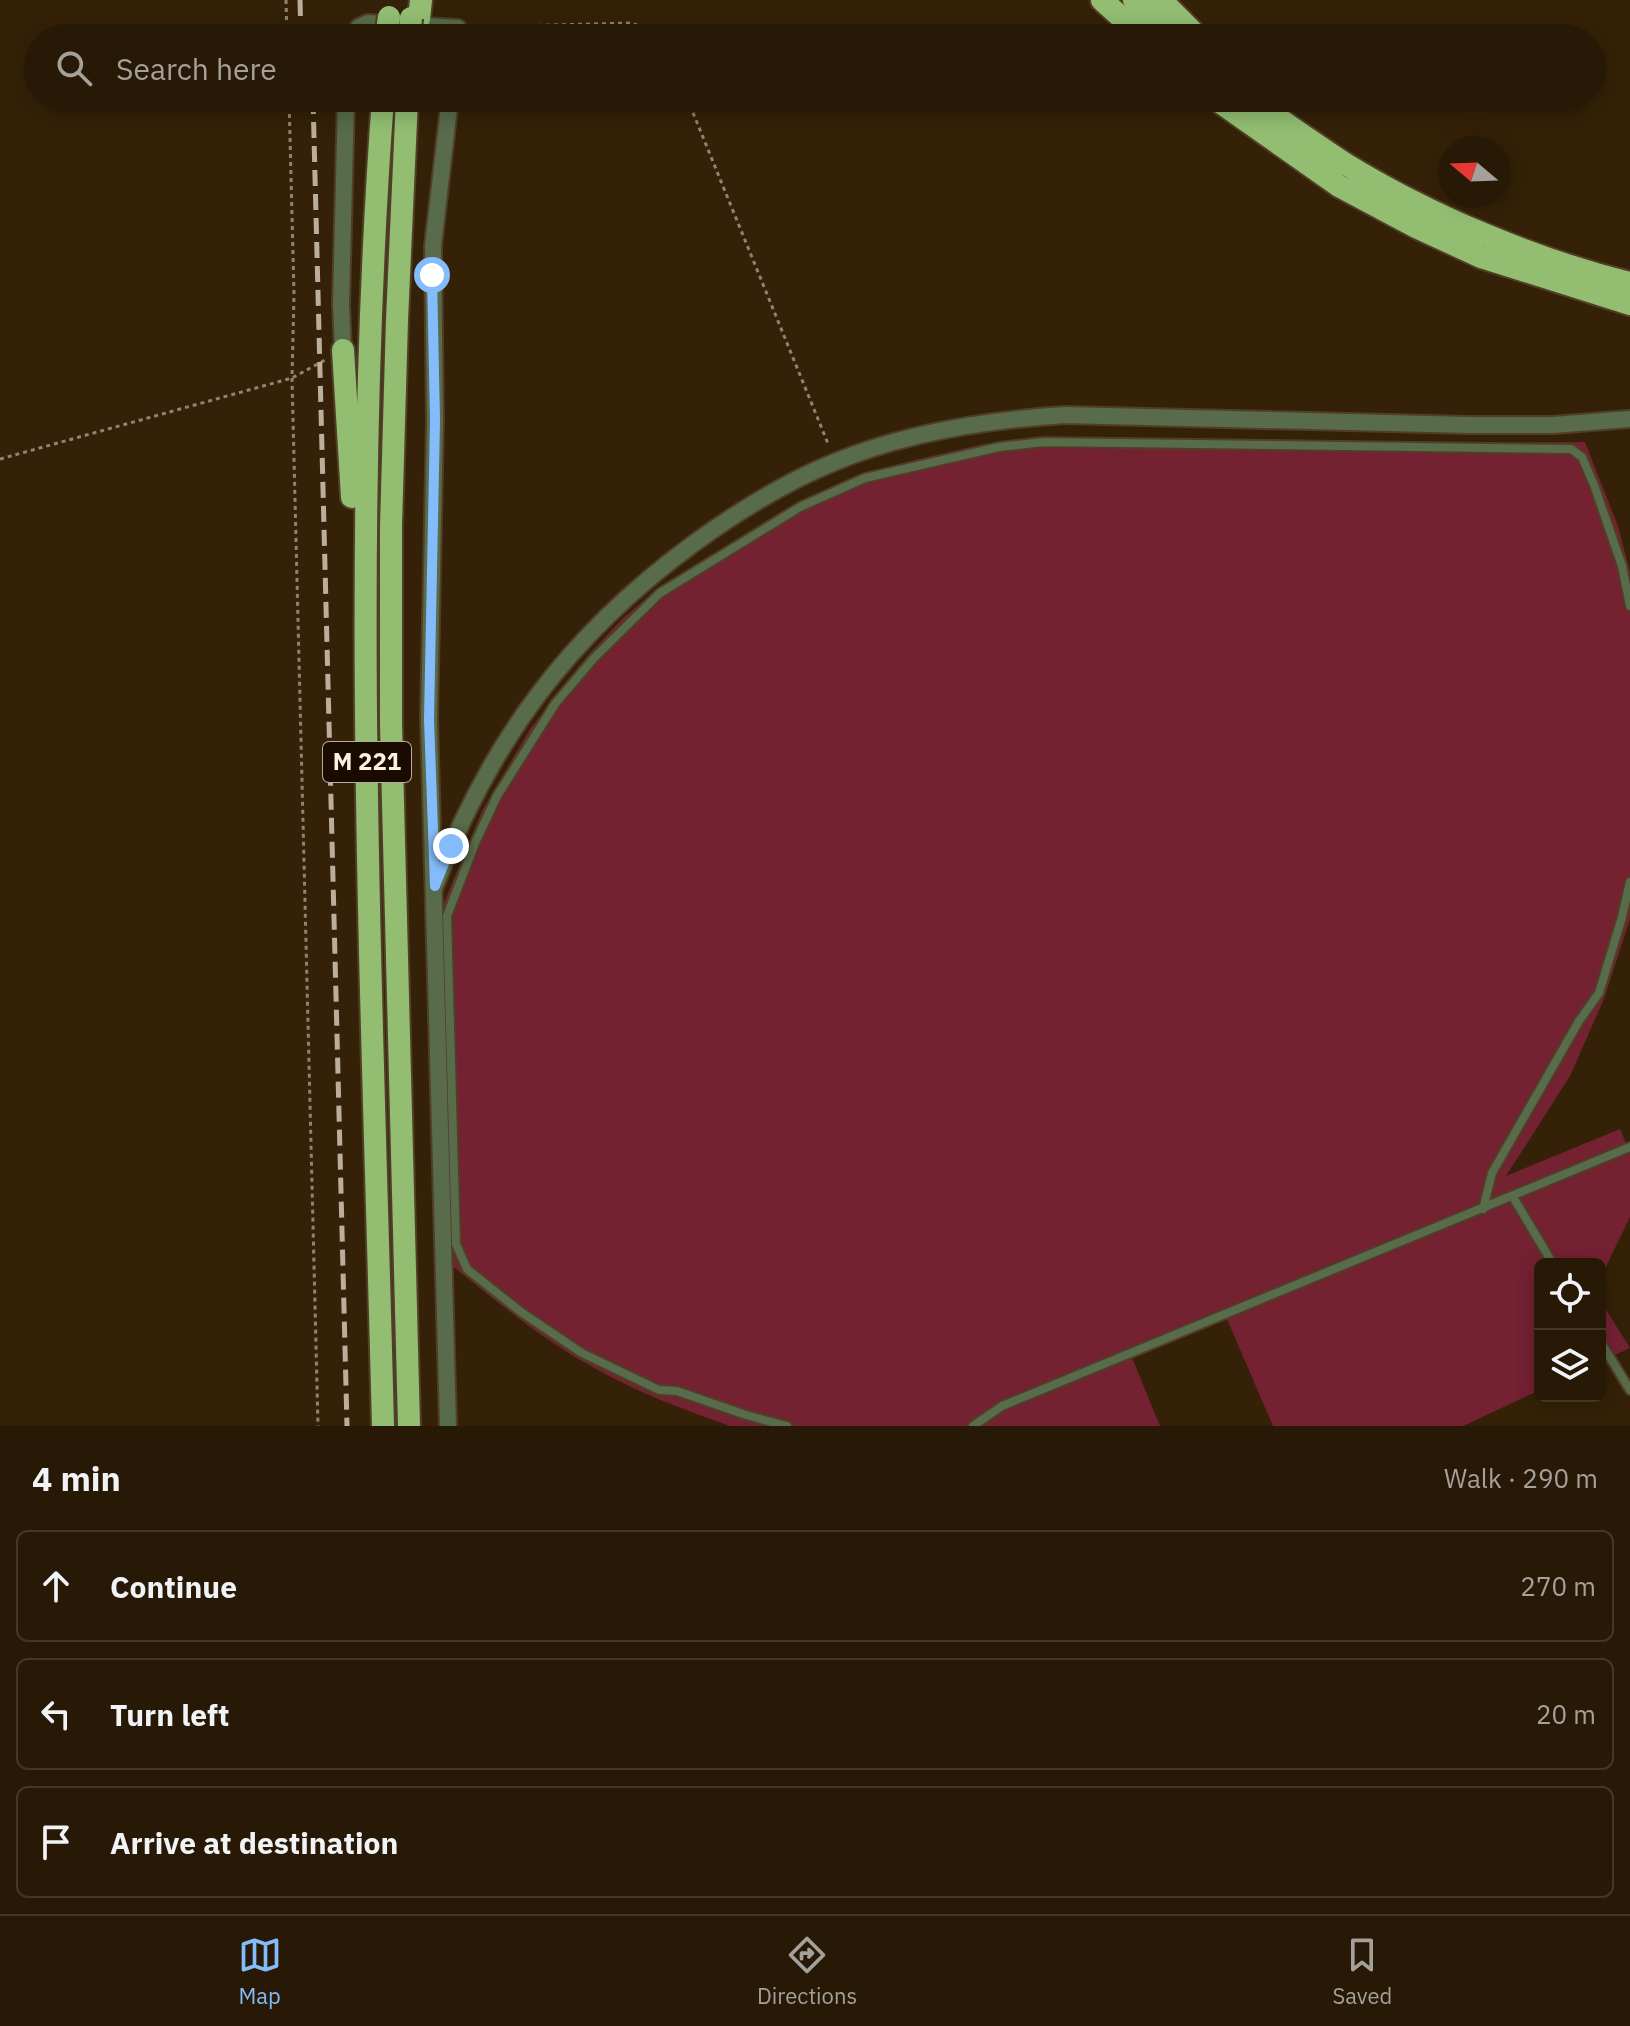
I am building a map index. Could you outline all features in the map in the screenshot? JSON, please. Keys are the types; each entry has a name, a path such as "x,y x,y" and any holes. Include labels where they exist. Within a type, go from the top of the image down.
{"highway":[{"path":"1102,0 1129,24"},
{"path":"1134,0 1159,24"},
{"path":"1161,0 1185,24"},
{"name":"M 221","path":"382,112 369,355 365,522 366,726 383,1426"},
{"name":"M 221","path":"408,112 397,320 391,556 391,724 409,1426"},
{"path":"1234,112 1339,186 1416,227 1481,257 1630,304"},
{"path":"1269,112 1345,163 1422,205 1490,236 1630,283"},
{"path":"1272,112 1278,118"},
{"path":"343,350 366,726"}],"street":[{"path":"343,350 341,304 346,112"},
{"path":"448,112 432,275 435,396 429,719 448,1426"},
{"path":"435,886 469,807 502,748 538,694 586,636 638,586 707,534 754,504 835,462 940,431 1021,418 1065,415 1469,425 1553,425 1630,419"}],"lane":[{"path":"787,1426 677,1391 659,1390 582,1353 521,1312 467,1269 456,1244 447,916 475,843 521,755 555,704 623,627 660,593 800,507 835,489 865,478 950,457 1044,442 1571,449 1582,457 1594,485 1622,566 1630,606"},
{"path":"1483,1209 1492,1173 1579,1021 1599,993 1630,882"},
{"path":"973,1426 1002,1406 1630,1147"},
{"path":"1513,1197 1549,1258"},
{"path":"1606,1350 1630,1385"}],"path":[{"path":"286,0 287,24"},
{"path":"614,24 634,24"},
{"path":"289,112 294,294 292,378 318,1426"},
{"path":"693,112 835,462"},
{"path":"0,459 292,378 343,350"}],"shaded area":[{"path":"1037,437 1585,442 1618,526 1630,572 1630,919 1604,999 1570,1076 1506,1176 1620,1129 1630,1153 1630,1217 1606,1267 1606,1258 1534,1258 1534,1393 1463,1426 1273,1426 1223,1310 1128,1348 1160,1426 730,1426 640,1391 589,1365 535,1330 450,1264 440,912 483,809 530,729 589,654 623,618 655,591 793,505 844,481 902,463 984,444"},
{"path":"1606,1310 1630,1348 1606,1359"}],"railway":[{"path":"300,0 301,24"},
{"path":"313,112 347,1426"}],"route":[{"path":"432,275 435,421 429,719 435,886 451,846"}]}
